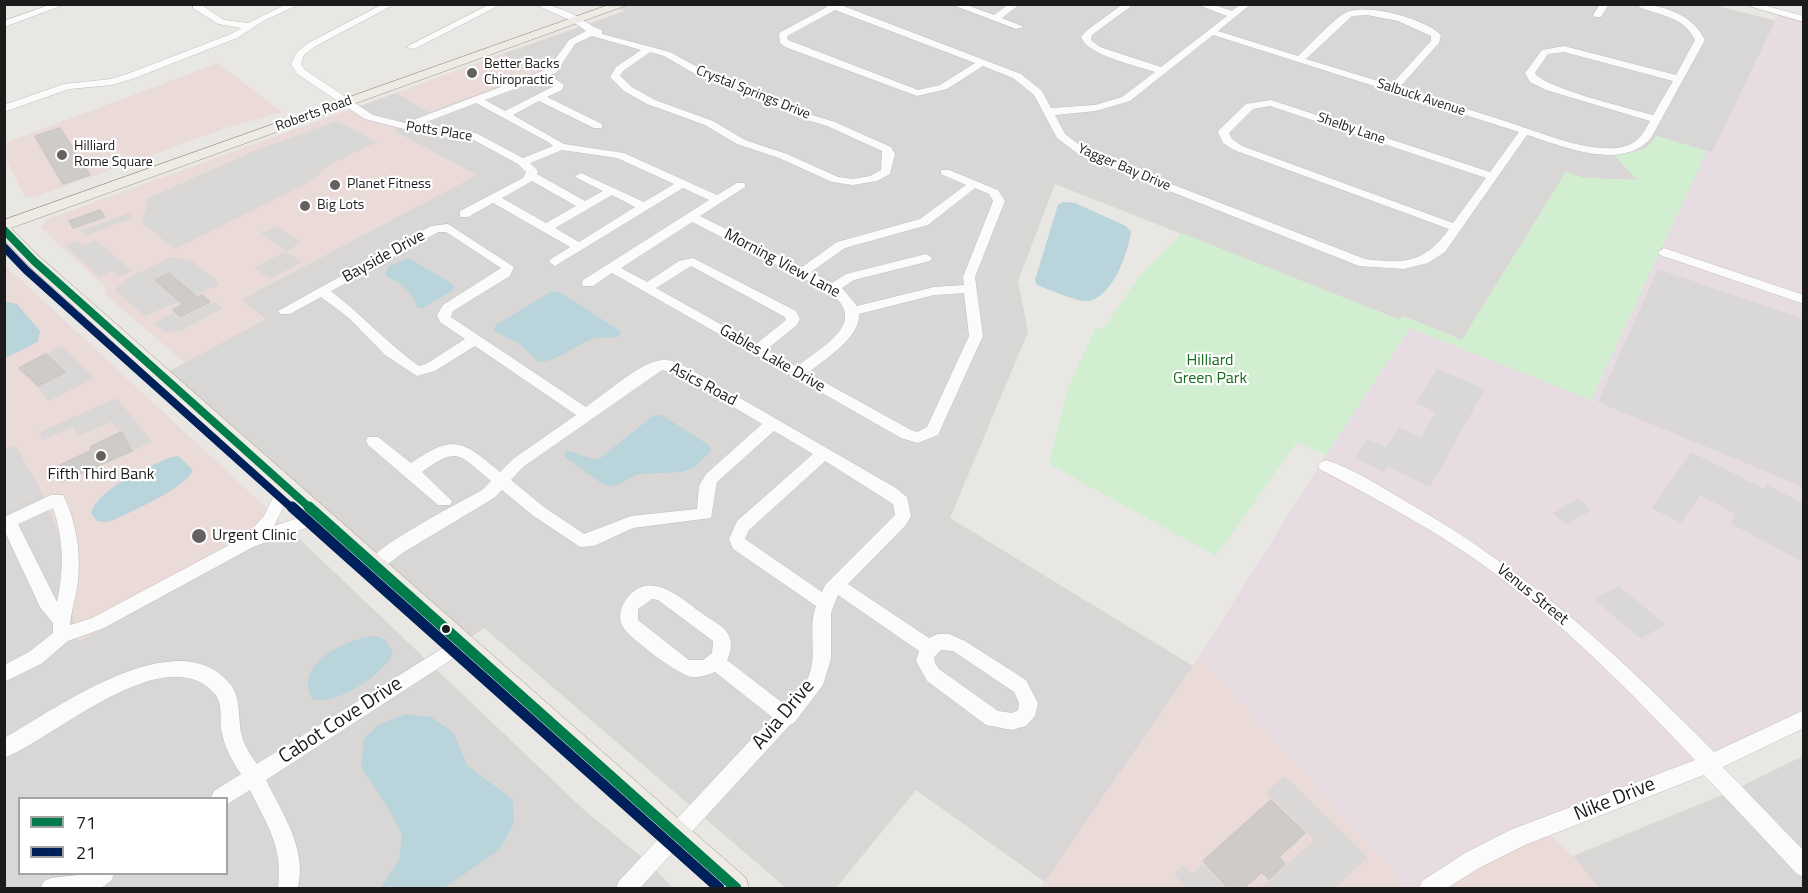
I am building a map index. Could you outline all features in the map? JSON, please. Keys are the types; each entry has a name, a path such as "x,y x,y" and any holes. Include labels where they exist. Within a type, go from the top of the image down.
{"main road":[{"name":"Roberts Road","path":"4,227 624,4"},
{"path":"4,227 34,261 319,518 736,888"}],"street":[{"path":"4,24 62,4"},
{"path":"4,109 69,86 112,82 131,76 234,36 269,14 296,4"},
{"name":"Potts Place","path":"391,4 311,45 300,54 296,64 301,72 369,117 431,133 472,135 522,162 532,171 531,175 585,206"},
{"path":"411,48 498,4"},
{"name":"Crystal Springs Drive","path":"538,4 577,20 598,36 650,48 667,54 706,76 757,92 798,114 831,124 884,147 889,154 886,172 873,179 853,182 836,180 783,156 748,146 709,123 651,102 618,82 615,74 650,48"},
{"path":"954,4 1019,27"},
{"path":"994,18 1016,4"},
{"path":"1130,4 1089,33 1086,37 1087,42 1097,49 1163,71"},
{"path":"1200,4 1234,15"},
{"path":"1047,112 1096,108 1112,104 1136,92 1246,4"},
{"path":"1598,15 1605,4"},
{"path":"1637,4 1665,12 1691,26 1699,35 1700,44 1656,119 1550,88 1534,80 1530,75 1531,70 1545,52 1557,48 1576,51 1678,80"},
{"path":"1746,4 1803,19"},
{"path":"830,5 789,30 782,38 788,45 917,93 940,88 983,62"},
{"name":"Yagger Bay Drive","path":"830,5 1010,73 1029,84 1038,93 1061,136 1100,161 1343,257 1383,266 1419,263 1432,257 1441,249 1456,228"},
{"path":"196,6 222,22 250,26"},
{"path":"1299,60 1354,12 1378,14 1433,32 1437,38 1436,41 1392,89"},
{"path":"404,127 481,102 543,75 554,69 572,42 594,31"},
{"name":"Salbuck Avenue","path":"1212,32 1525,131 1590,149 1616,151 1631,148 1643,142 1656,119"},
{"path":"506,114 559,87 543,75"},
{"path":"540,98 598,126"},
{"path":"481,102 561,147 620,155 718,200"},
{"name":"Shelby Lane","path":"1456,228 1238,148 1224,137 1223,132 1250,106 1271,103 1492,176"},
{"path":"1456,228 1525,131"},
{"path":"522,162 561,147"},
{"path":"853,311 934,291 970,289 969,278 999,201 994,192 945,172"},
{"path":"464,214 531,175"},
{"path":"581,176 644,207"},
{"path":"555,262 683,183"},
{"path":"803,272 841,245 924,222 974,184"},
{"path":"588,284 741,185"},
{"path":"545,229 611,191"},
{"path":"494,198 578,247"},
{"name":"Morning View Lane","path":"692,217 803,272 833,288 848,300 853,311 853,324 849,330 798,374"},
{"name":"Bayside Drive","path":"285,311 435,230 448,228 508,267 506,273 448,308 444,315 445,319 585,414"},
{"path":"1664,252 1803,300"},
{"path":"833,288 850,277 926,258"},
{"path":"647,288 682,264 693,262 791,315 792,322 757,350"},
{"name":"Gables Lake Drive","path":"612,268 906,434 918,438 933,431 976,336 970,289"},
{"path":"322,291 354,315 390,352 417,370 430,368 475,339"},
{"name":"Asics Road","path":"374,565 398,547 488,494 518,462 652,368 662,364 683,371 901,501 903,511 900,521 836,585 825,603"},
{"path":"411,471 439,453 460,448 574,537 588,541 622,525 705,514 707,486 711,478 772,424"},
{"path":"373,441 444,501"},
{"path":"824,453 743,526 737,539 739,544 825,603"},
{"name":"Venus Street","path":"1326,466 1436,525 1507,573 1591,642 1644,693 1803,867"},
{"path":"247,542 270,520 285,486"},
{"path":"4,674 35,658 61,627 72,554 66,521 57,499 7,523 61,627"},
{"path":"61,627 98,623 247,542 319,518"},
{"path":"836,585 929,648"},
{"path":"645,594 662,594 721,637 724,645 722,654 716,662 706,669 694,671 684,667 630,624 627,615 630,605 645,594"},
{"name":"Avia Drive","path":"626,888 814,686 822,659 821,630 825,603"},
{"path":"938,642 949,642 1020,686 1028,695 1030,705 1026,715 1017,722 1005,723 993,719 933,675 926,667 924,657 929,648 938,642"},
{"name":"Cabot Cove Drive","path":"223,797 462,644"},
{"path":"716,662 787,717"},
{"path":"4,749 105,690 133,678 162,670 188,668 208,676 224,690 231,712 231,731 238,753 254,777 287,844 291,872 288,888"},
{"name":"Nike Drive","path":"1430,888 1450,873 1489,852 1757,743 1802,722"},
{"path":"51,888 92,882"}],"shaded area":[{"path":"1709,4 1777,21 1712,153 1657,136 1642,150 1615,155 1638,180 1584,178 1566,172 1462,340 1403,316 1400,320 1055,184 1018,281 1028,332 950,518 1193,666 1045,882 916,790 836,888 786,888 484,628 462,644 162,375 265,319 242,301 244,298 476,175 394,131 399,126 354,108 396,93 429,112 538,71 502,54 625,11 612,5"},
{"path":"1779,13 1803,19 1803,718 1450,873 1429,888 1408,888 1199,657 1326,455 1410,328 1591,399 1686,192 1707,151 1712,152"},
{"path":"502,54 539,72 429,112 396,93"},
{"path":"218,63 282,112 226,128 35,197 25,197 5,158 5,143"},
{"path":"354,108 399,126 394,131 477,175 244,298 243,301 265,319 185,363 106,295 105,287 40,227 48,219"},
{"path":"522,114 559,133 542,142 505,123"},
{"path":"337,121 377,142 327,166 312,181 175,249 143,224 142,219 147,206 146,199 259,149"},
{"path":"482,131 521,152 512,156 506,153 498,158 465,139"},
{"path":"572,141 632,150 713,190 697,200 614,159 564,153 538,160 533,157 567,147"},
{"path":"951,167 999,188 1008,200 982,279 987,324 985,344 933,455 925,453 922,455 860,420 858,408 840,411 790,381 798,374 809,380 819,371 913,424 912,428 923,425 919,421 961,332 968,333 964,295 953,294 952,299 938,299 869,316 865,308 869,307 865,300 915,288 958,283 979,218 985,218 990,203 986,202 980,194 983,191 961,182 958,185 938,177"},
{"path":"596,174 644,198 664,186 678,194 633,222 625,219 604,233 610,236 562,266 555,262 578,248 570,243 627,208 636,212 643,207 588,179"},
{"path":"741,185 748,188 706,215 699,212 683,223 689,226 628,266 621,263 612,268 754,348 746,355 612,277 596,288 579,278 627,247 637,252 657,239 648,234 696,204 705,208"},
{"path":"957,187 966,191 905,230 910,236 851,251 846,244 803,272 826,284 848,270 921,251 930,265 862,281 858,275 829,296 723,241 731,236 793,267 832,240 916,218"},
{"path":"510,197 550,219 540,225 545,229 536,234 491,208"},
{"path":"765,199 781,207 744,232 727,223"},
{"path":"129,213 133,218 85,236 81,231"},
{"path":"802,215 819,224 780,251 764,242"},
{"path":"276,226 301,243 286,251 261,233"},
{"path":"96,240 132,271 119,277 111,271 100,277 65,246 77,241 83,246"},
{"path":"286,251 302,262 270,279 254,268"},
{"path":"683,253 689,256 694,253 800,310 808,322 775,347 767,342 793,319 696,263 658,281 649,275"},
{"path":"171,257 191,260 214,278 219,285 145,316 114,290 130,277"},
{"path":"4,264 287,527 78,642 58,531 42,493 5,510"},
{"path":"1658,269 1803,319 1803,487 1598,402"},
{"path":"214,302 223,308 180,331 165,332 154,323 172,313 180,319"},
{"path":"938,319 946,330 938,329 914,335 919,344 903,349 892,331"},
{"path":"842,324 850,329 853,324 864,330 821,369 798,360"},
{"path":"62,346 94,378 49,401 37,387 65,372 46,354"},
{"path":"1437,369 1485,389 1430,487 1388,467 1384,472 1355,458 1367,439 1386,447 1399,427 1421,437 1436,412 1416,403"},
{"path":"117,398 152,442 132,451 121,432 111,422 78,436 73,427 43,440 39,432"},
{"path":"15,445 42,492 5,510 5,449"},
{"path":"1691,452 1764,489 1767,485 1803,503 1803,562 1730,523 1735,514 1700,495 1681,523 1652,508"},
{"path":"42,492 58,531 287,527 583,809 649,863 673,888 5,888 5,510"},
{"path":"1578,499 1592,510 1566,524 1553,513"},
{"path":"1619,586 1665,624 1641,639 1594,599"},
{"path":"1199,657 1408,888 1041,888"},
{"path":"1803,756 1803,888 1599,888 1573,856 1732,791"},
{"path":"1285,776 1368,857 1335,888 1261,888 1314,840 1266,792"},
{"path":"1543,828 1573,856 1599,888 1429,888 1450,873"},
{"path":"1203,864 1226,888 1186,888 1174,874 1184,865 1192,874"}],"green space":[{"name":"Hilliard Green Park","path":"1657,136 1707,151 1591,400 1410,328 1326,455 1297,442 1216,556 1049,464 1067,391 1095,328 1103,329 1139,277 1182,233 1400,320 1403,316 1462,340 1566,172 1584,178 1637,180 1614,155 1644,149"}],"water":[{"path":"1063,202 1075,203 1126,226 1131,232 1122,263 1111,284 1096,298 1087,301 1037,285 1035,280 1058,205"},
{"path":"409,258 454,285 453,290 423,308 417,307 405,288 385,275 389,266"},
{"path":"552,291 560,292 620,331 620,336 589,340 554,359 539,362 518,343 494,331 496,325"},
{"path":"4,303 17,304 40,331 38,342 5,358"},
{"path":"662,415 710,446 711,451 694,468 681,472 638,474 615,486 604,485 565,457 565,451 599,459 653,416"},
{"path":"178,456 193,470 169,492 109,522 97,521 91,513 103,495 124,480 168,458"},
{"path":"376,636 384,639 393,652 381,669 346,693 323,700 313,699 308,687 309,675 316,664 338,647 352,641"},
{"path":"406,714 431,717 453,732 467,765 513,800 514,823 499,850 444,888 381,888 399,860 402,835 390,811 361,767 364,739 378,725"}],"building":[{"name":"Hilliard Rome Square","path":"60,128 90,175 63,184 35,136"},
{"path":"100,210 105,217 73,228 69,221"},
{"path":"169,273 197,297 202,295 210,302 180,317 173,310 183,304 155,280"},
{"path":"46,354 65,372 38,386 19,368"},
{"name":"Fifth Third Bank","path":"121,432 132,451 61,482 54,468 92,450 90,447"},
{"path":"1271,800 1305,833 1279,857 1285,864 1269,879 1262,872 1244,888 1228,888 1203,861"}],"transit line":[{"name":"71","path":"4,230 34,261 736,888"},
{"name":"21","path":"4,247 26,270 719,888"}],"place":[{"name":"Better Backs Chiropractic","path":"472,73"},
{"name":"Hilliard Rome Square","path":"62,155"},
{"name":"Planet Fitness","path":"335,185"},
{"name":"Big Lots","path":"305,206"},
{"name":"Fifth Third Bank","path":"101,456"},
{"name":"Urgent Clinic","path":"199,536"}]}
